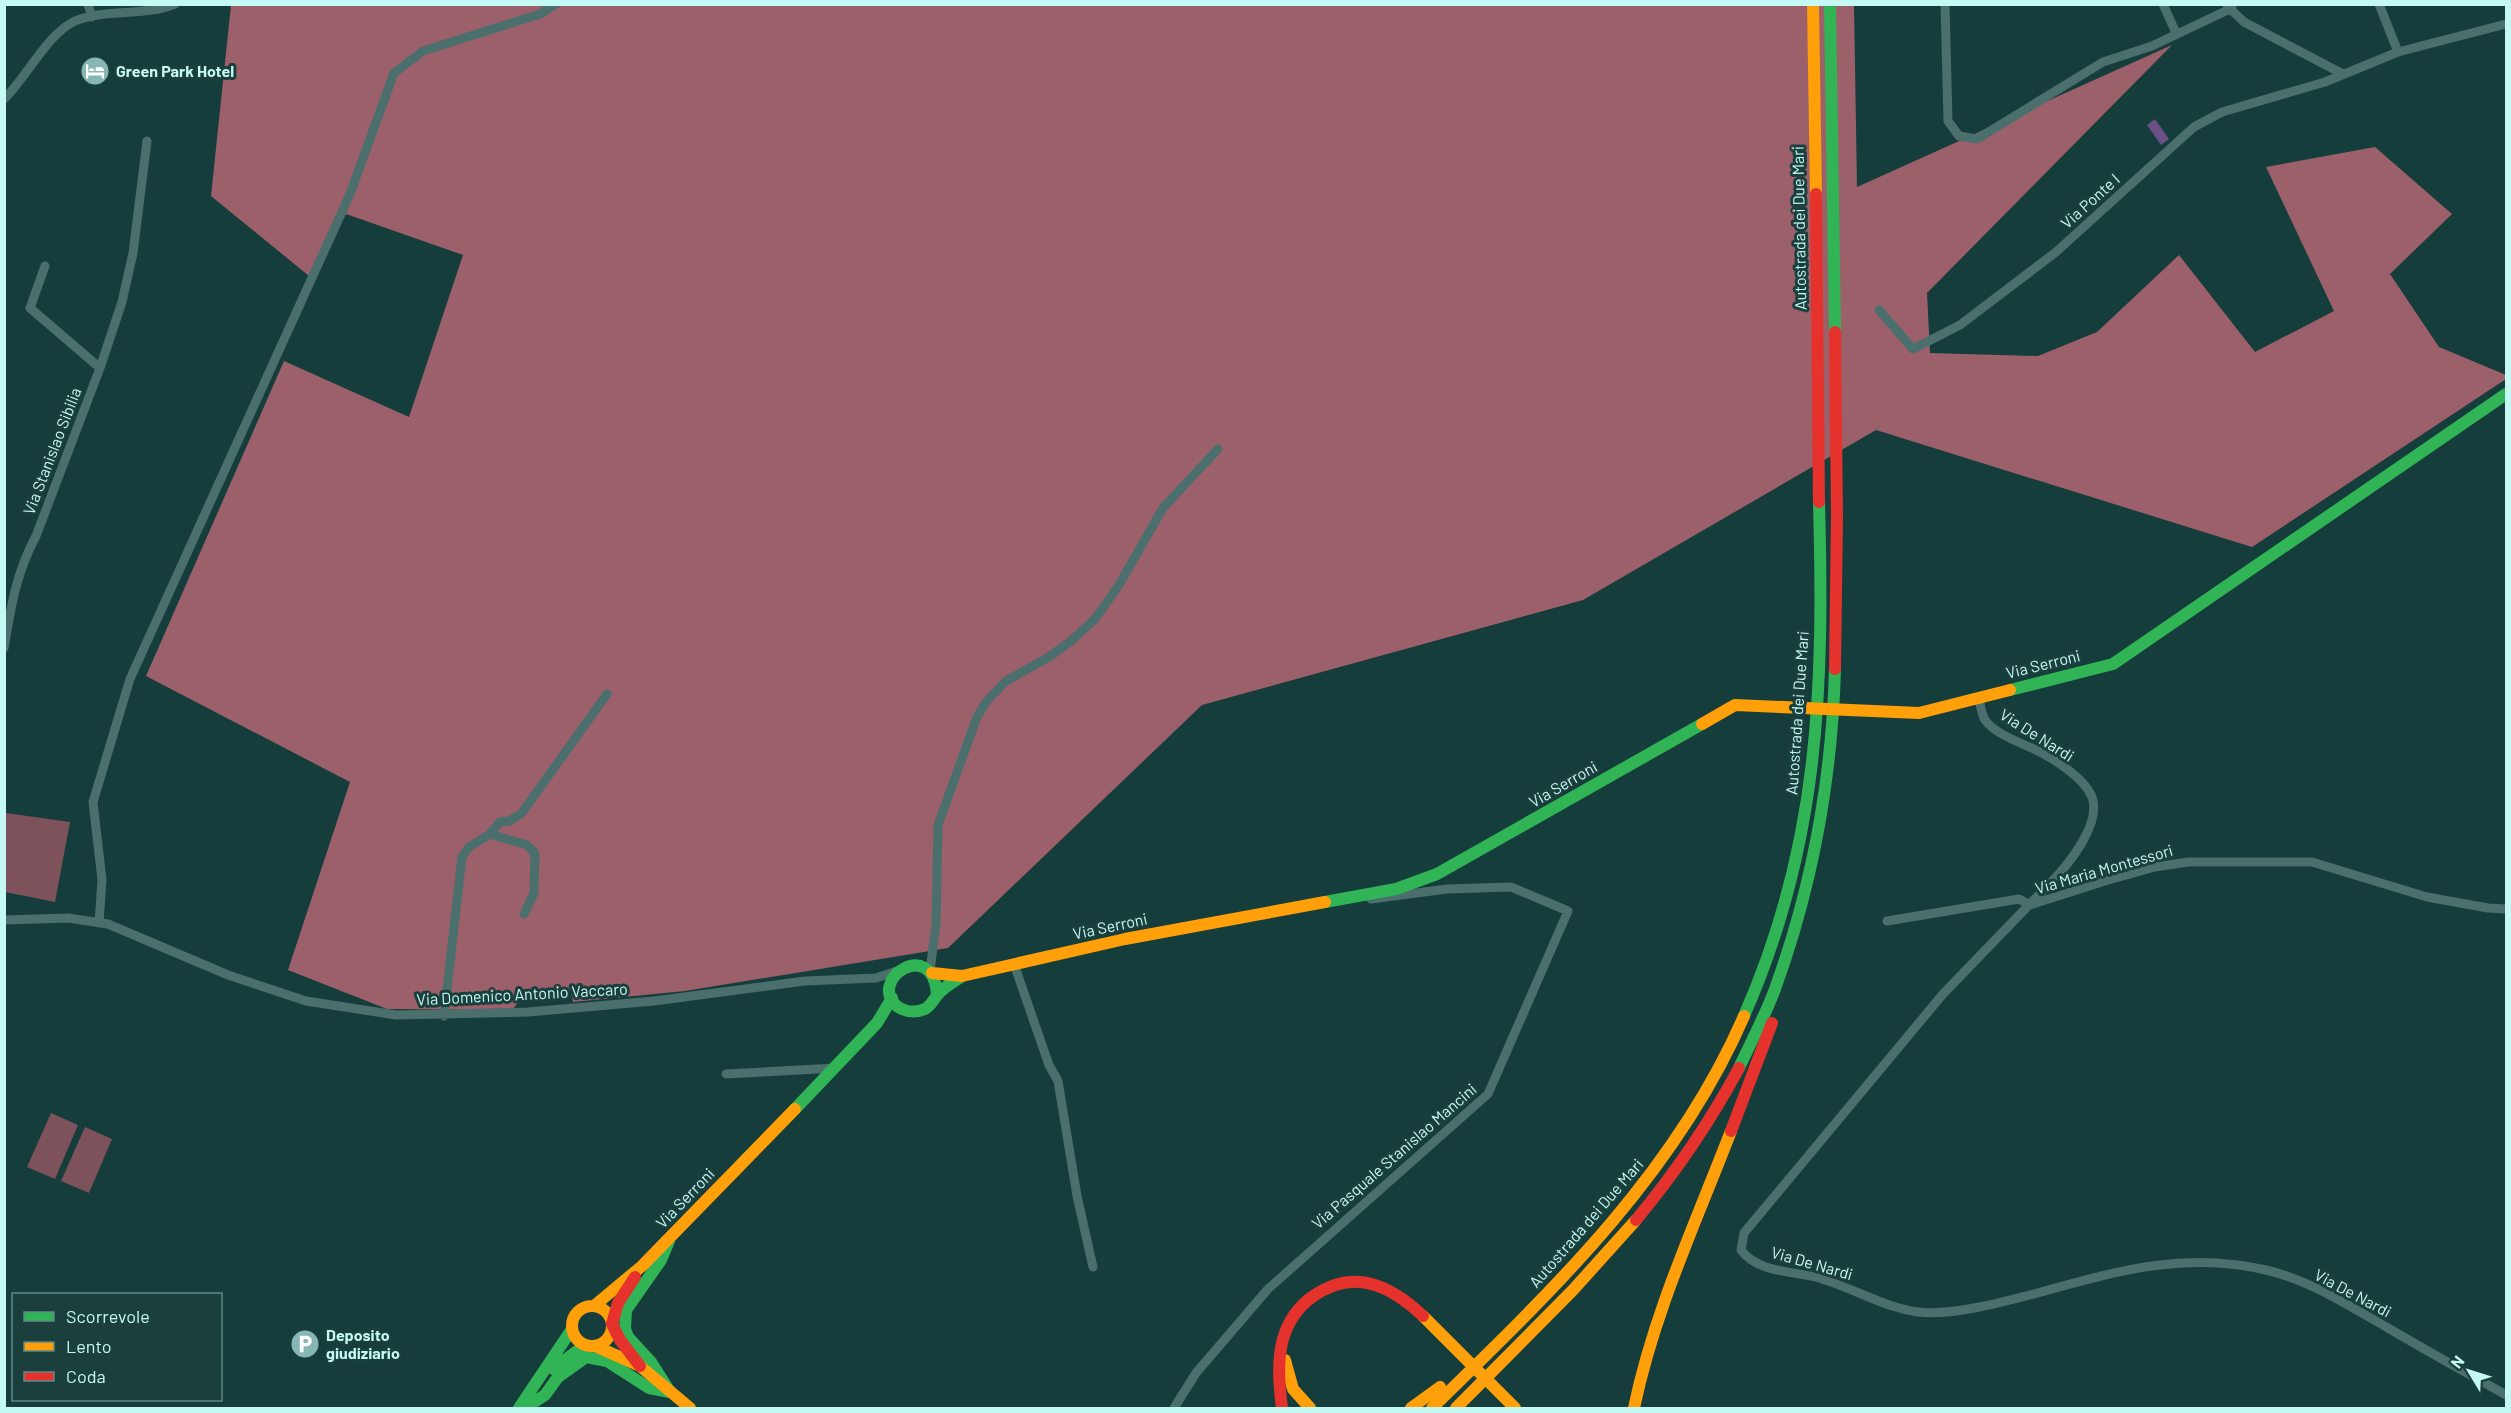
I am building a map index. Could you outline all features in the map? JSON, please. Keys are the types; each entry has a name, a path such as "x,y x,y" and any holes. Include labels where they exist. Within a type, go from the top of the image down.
{"main road":[{"name":"Autostrada dei Due Mari","path":"1432,1408 1573,1267 1613,1223 1659,1164 1700,1103 1745,1016 1779,927 1801,838 1810,783 1819,686 1818,363 1813,4"},
{"name":"Autostrada dei Due Mari","path":"1456,1408 1551,1315 1618,1242 1695,1143 1739,1069 1762,1022 1780,976 1809,883 1826,795 1836,688 1835,363 1830,4"},
{"name":"Via Serroni","path":"915,964 931,972 962,976 1125,939 1336,901 1401,893 1736,705 1919,712 2114,664 2506,394"},
{"path":"1634,1408 1653,1336 1785,988 1818,886 1835,797 1839,746 1836,688"},
{"path":"897,971 915,964"},
{"name":"Via Serroni","path":"642,1266 877,1023 891,995 890,984 897,971"},
{"path":"931,972 936,980 937,995"},
{"name":"Via Serroni","path":"877,1023 905,1011 921,1011 962,976"},
{"path":"891,995 905,1011"},
{"path":"1411,1408 1439,1388 1477,1352 1659,1164"},
{"path":"670,1392 651,1362 628,1337 625,1329 626,1310 661,1260 673,1233"},
{"path":"519,1408 572,1329 574,1317 578,1312 582,1308 594,1306 642,1266"},
{"path":"538,1382 566,1357 606,1340 618,1303 642,1266"},
{"path":"1282,1408 1278,1368 1284,1338 1294,1314 1311,1297 1330,1285 1356,1281 1378,1284 1395,1293 1451,1344 1515,1408"},
{"path":"594,1306 606,1312 620,1340 640,1366 690,1408"},
{"path":"572,1329 576,1339 640,1366"},
{"path":"1284,1338 1288,1377 1299,1398 1310,1408"},
{"path":"525,1408 545,1395 558,1377 586,1357 607,1361 649,1388 670,1392"}],"street":[{"path":"88,4 92,17"},
{"path":"4,99 19,85 49,43 74,22 92,17 161,10 175,4"},
{"path":"99,922 102,880 93,802 130,679 350,194 394,73 423,51 540,14 556,4"},
{"path":"1945,4 1948,121 1959,136 1977,140 2103,62 2152,46 2229,7 2244,22 2343,74"},
{"path":"2163,4 2176,33"},
{"path":"2379,4 2398,52"},
{"name":"Via Ponte I","path":"1879,310 1913,349 1960,325 2056,252 2194,128 2222,112 2343,74 2398,52 2506,24"},
{"name":"Via Stanislao Sibilia","path":"4,648 23,560 36,536 100,368 122,302 133,252 147,141"},
{"path":"45,266 30,308 100,368"},
{"path":"931,972 931,954 936,924 938,825 977,717 986,702 1006,681 1057,651 1095,619 1119,585 1163,508 1218,449"},
{"path":"444,1016 462,856 469,847 490,834 500,822 509,821 521,814 607,694"},
{"name":"Via De Nardi","path":"1979,698 1985,720 1995,729 2049,756 2076,777 2092,798 2093,812 2086,835 2074,857 1943,994 1761,1211 1744,1233 1741,1250 1745,1256 1779,1270 1816,1277 1889,1304 1919,1312 1957,1310 1998,1303 2145,1265 2207,1262 2267,1270 2321,1290 2506,1395"},
{"path":"490,834 527,845 535,853 534,893 524,914"},
{"name":"Via Maria Montessori","path":"1887,921 2019,899 2030,905 2105,881 2177,864 2312,862 2427,897 2506,909"},
{"name":"Via Pasquale Stanislao Mancini","path":"1174,1408 1196,1373 1268,1288 1488,1094 1568,911 1511,887 1401,893"},
{"name":"Via Domenico Antonio Vaccaro","path":"4,920 68,918 108,924 228,975 306,1001 396,1016 540,1011 654,1001 805,981 876,978 897,971"},
{"path":"915,964 931,954"},
{"path":"1014,964 1049,1065 1058,1081 1077,1196 1093,1267"},
{"path":"876,978 891,995"},
{"path":"726,1074 834,1068"}],"shaded area":[{"path":"231,5 1854,5 1857,187 2172,45 1927,293 1930,353 2038,356 2097,332 2179,255 2255,352 2334,311 2266,167 2375,147 2452,214 2390,274 2439,347 2506,375 2506,379 2252,547 1876,430 1583,600 1202,705 948,948 685,991 573,1002 571,991 522,998 512,1010 387,1009 288,970 350,782 146,676 284,361 409,417 463,255 346,214 309,276 211,196"},
{"path":"2155,119 2169,139 2161,145 2147,125"},
{"path":"6,813 70,822 55,902 5,892"},
{"path":"51,1113 78,1125 55,1179 27,1167"},
{"path":"85,1127 112,1139 89,1193 61,1181"}],"traffic: fast":[{"path":"1830,4 1835,332"},
{"path":"2010,690 2113,664 2506,394"},
{"path":"1744,1016 1769,952 1788,889 1802,826 1812,764 1818,700 1820,636 1819,502"},
{"path":"1739,1068 1775,989 1800,911 1818,832 1830,751 1835,669"},
{"path":"1325,902 1396,889 1437,874 1702,724"},
{"path":"937,995 933,977 925,968 914,966 904,969 895,976 890,986 890,997 898,1007 908,1011 918,1011 925,1009 942,990 962,976"},
{"path":"795,1109 877,1023 892,998"},
{"path":"669,1241 661,1260 626,1310 625,1329 628,1337 651,1362 670,1392"},
{"path":"519,1408 572,1329"},
{"path":"553,1369 585,1345"},
{"path":"525,1408 545,1395 558,1377 586,1357 607,1361 649,1388 670,1392"}],"traffic: slow":[{"path":"1813,4 1816,194"},
{"path":"1702,724 1735,705 1919,713 2010,690"},
{"path":"932,973 962,976 1125,939 1325,902"},
{"path":"1432,1408 1566,1274 1608,1227 1684,1127 1716,1073 1744,1016"},
{"path":"594,1306 642,1266 795,1109"},
{"path":"1634,1408 1642,1372 1664,1302 1731,1131"},
{"path":"1456,1408 1573,1290 1636,1220"},
{"path":"592,1306 606,1312 612,1326 606,1340 592,1346 578,1340 572,1326 578,1312 592,1306"},
{"path":"1423,1316 1515,1408"},
{"path":"595,1346 640,1366 690,1408"},
{"path":"1285,1360 1293,1389 1310,1408"},
{"path":"1411,1408 1440,1387"}],"traffic: jam":[{"path":"1816,194 1819,502"},
{"path":"1835,332 1837,516 1835,669"},
{"path":"1731,1131 1772,1023"},
{"path":"1636,1220 1691,1147 1739,1068"},
{"path":"635,1277 618,1303 612,1324 620,1340 640,1366"},
{"path":"1282,1408 1279,1373 1283,1339 1294,1315 1312,1297 1327,1288 1342,1283 1370,1284 1397,1295 1423,1316"}],"place":[{"name":"Green Park Hotel","path":"95,71"},
{"name":"Deposito giudiziario","path":"305,1344"}]}
